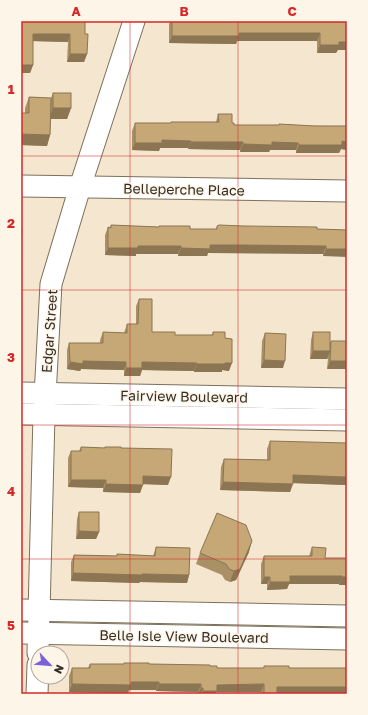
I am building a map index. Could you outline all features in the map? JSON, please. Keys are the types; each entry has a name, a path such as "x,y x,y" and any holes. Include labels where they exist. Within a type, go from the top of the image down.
{"street":[{"name":"Edgar Street","path":"33,640 31,610 52,284 80,187 134,21"},
{"name":"Belleperche Place","path":"21,186 347,191"},
{"name":"Fairview Boulevard","path":"21,393 347,399"},
{"name":"Fairview Boulevard","path":"21,414 347,420"},
{"name":"Belle Isle View Boulevard","path":"31,610 347,616"},
{"name":"Belle Isle View Boulevard","path":"33,640 347,639"}],"building":[{"path":"21,21 85,21 85,34 88,34 87,54 70,54 70,34 33,34 33,65 21,65"},
{"path":"172,21 347,21 347,42 339,42 339,45 320,45 320,33 239,33 239,36 172,36"},
{"path":"53,93 71,93 71,108 53,108"},
{"path":"29,97 51,98 50,135 21,134 21,113 29,113"},
{"path":"218,114 232,114 232,123 234,123 234,125 279,124 347,126 347,142 342,141 342,145 299,145 298,143 272,142 272,145 243,144 243,142 191,142 162,140 162,143 135,143 135,123 219,122"},
{"path":"111,225 159,227 190,226 190,229 217,229 217,226 219,225 317,227 317,229 347,230 347,249 326,249 326,246 244,245 210,245 210,249 181,248 181,246 108,248 108,227 111,228"},
{"path":"21,228 22,228 21,258"},
{"path":"139,299 152,299 152,332 175,332 175,335 213,335 213,332 225,332 225,338 232,339 232,363 197,364 142,362 142,368 126,368 126,362 83,361 83,364 70,362 69,343 103,343 103,332 127,333 127,324 138,324"},
{"path":"313,332 330,332 330,351 313,351"},
{"path":"265,333 286,334 285,361 264,360"},
{"path":"331,341 347,341 347,361 330,361"},
{"path":"270,441 347,443 347,477 293,475 293,484 223,482 224,459 270,460"},
{"path":"81,447 172,449 171,477 143,476 143,485 106,484 106,480 71,480 71,451 81,451"},
{"path":"79,512 99,512 99,532 79,531"},
{"path":"217,513 246,525 252,541 240,569 234,571 229,569 226,564 200,553"},
{"path":"156,547 190,548 189,575 73,573 74,555 117,556 117,554 155,556"},
{"path":"312,547 326,548 325,558 347,558 347,577 290,576 290,582 270,582 270,577 264,577 264,556 312,556"},
{"path":"124,663 210,665 217,666 217,668 264,668 264,666 289,666 289,668 347,668 347,687 277,687 277,694 264,694 264,684 217,685 217,691 203,691 201,684 131,682 131,685 72,684 72,668 90,668 90,664"}]}
